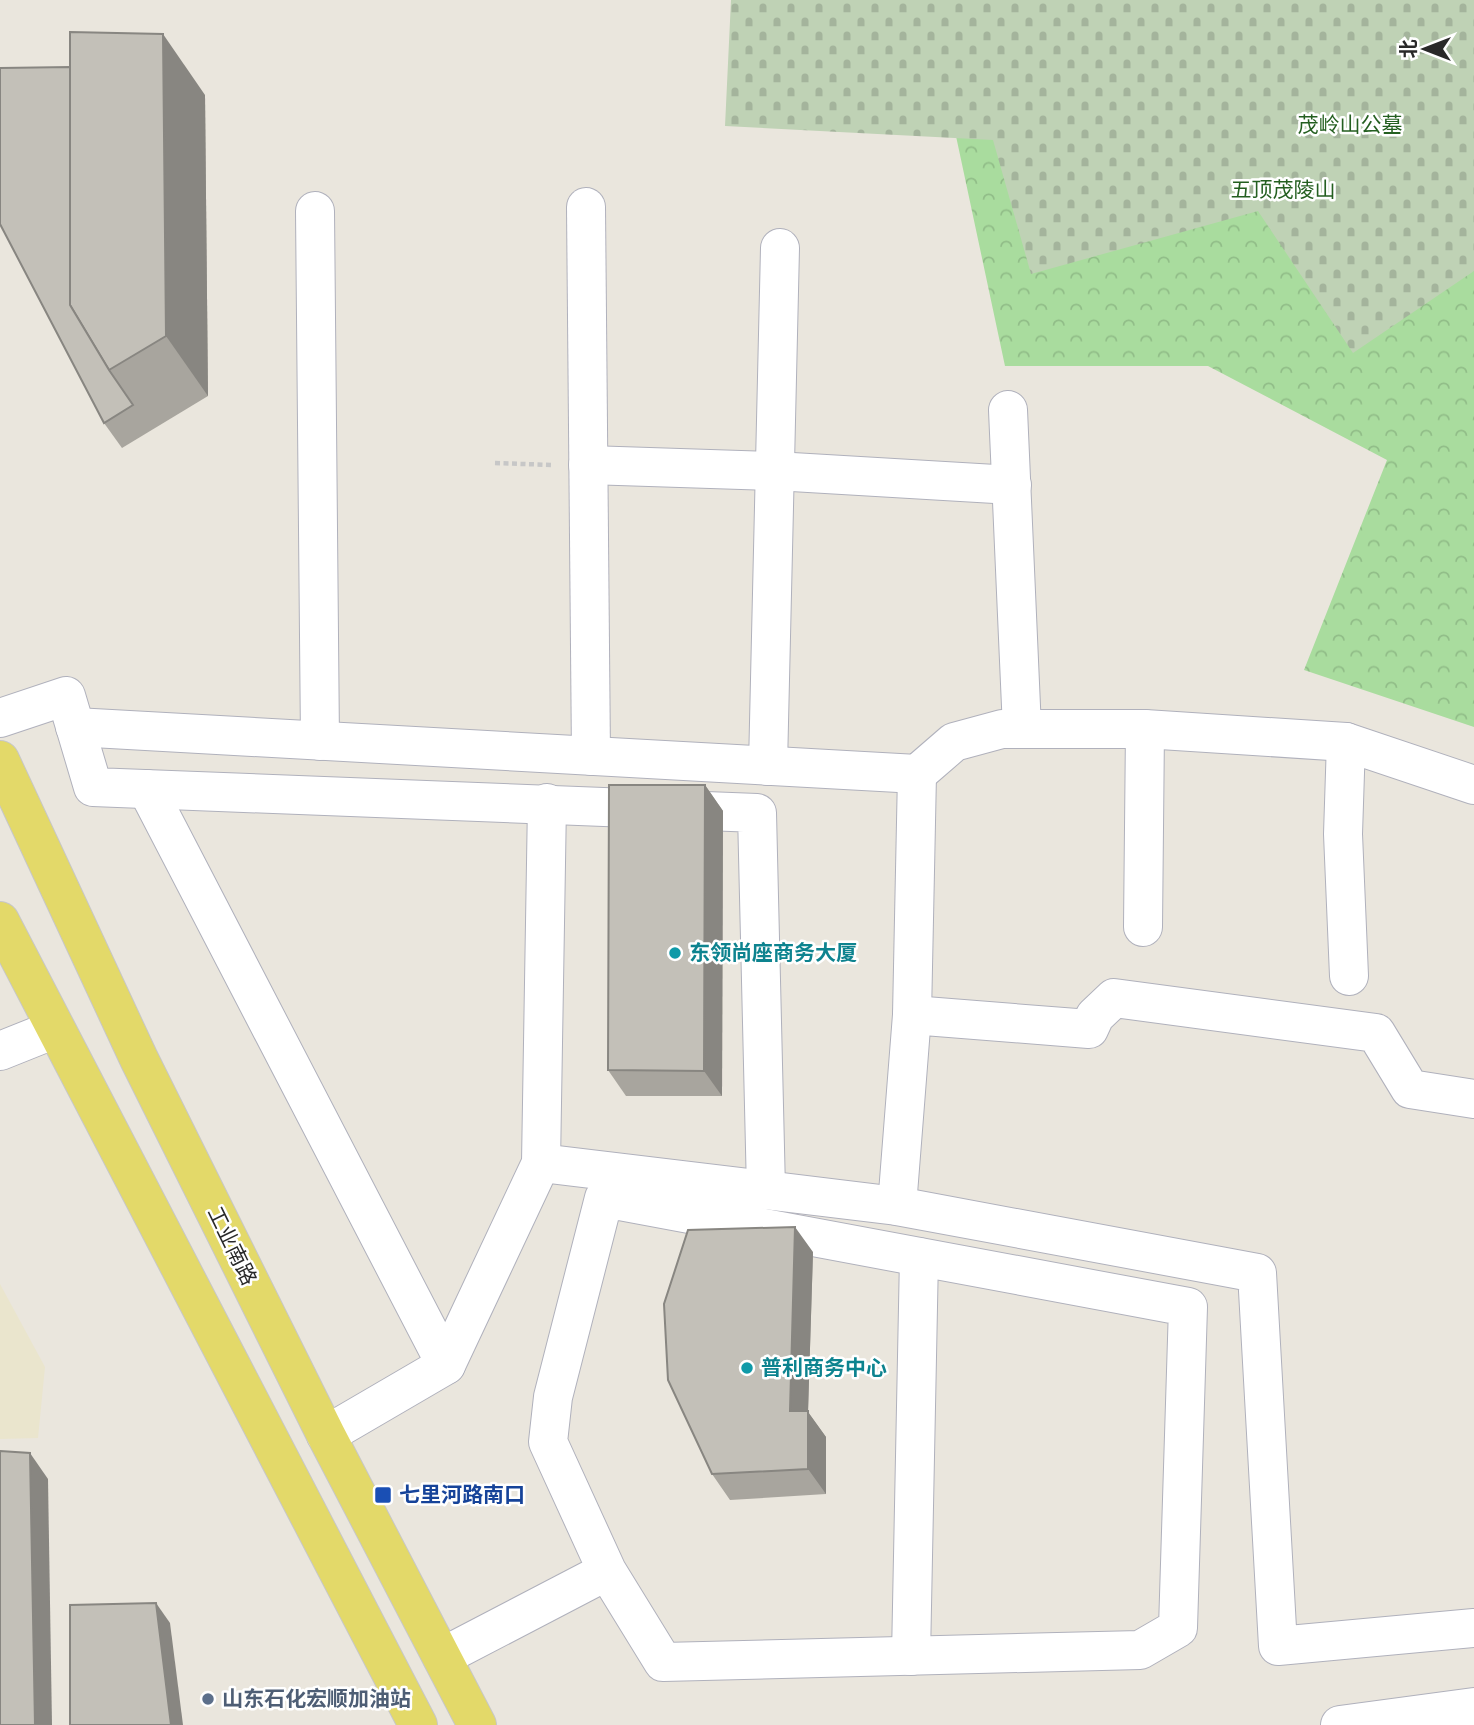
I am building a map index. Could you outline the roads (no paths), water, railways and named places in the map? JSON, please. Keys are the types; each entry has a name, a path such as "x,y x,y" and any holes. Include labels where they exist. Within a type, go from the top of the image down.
{"main road":[{"name":"工业南路","path":"0,760 139,1059 326,1435 477,1725"},
{"path":"0,921 418,1725"}],"street":[{"path":"586,207 591,756"},
{"path":"315,211 320,741"},
{"path":"768,766 780,248"},
{"path":"1008,410 1022,729"},
{"path":"589,465 775,471 1012,485"},
{"path":"0,718 66,696 93,788 757,813 766,1190"},
{"path":"75,727 917,774 954,742 1002,729 1145,729 1346,742 1474,785"},
{"path":"1143,927 1145,729"},
{"path":"1346,742 1342,834 1349,976"},
{"path":"897,1206 912,1015 917,774"},
{"path":"147,789 446,1365"},
{"path":"326,1435 446,1365 541,1164 547,803"},
{"path":"912,1015 1089,1029 1095,1016 1114,998 1376,1033 1410,1089 1474,1099"},
{"path":"0,1051 55,1029"},
{"path":"541,1164 897,1206 1257,1273 1279,1646 1474,1628"},
{"path":"604,1198 919,1257 1188,1307 1178,1628 1140,1650 663,1662 607,1571 548,1442 553,1397 604,1198"},
{"path":"911,1656 919,1257"},
{"path":"442,1657 607,1571"},
{"path":"1340,1725 1460,1714"}],"place":[{"name":"东领尚座商务大厦","path":"675,953"},
{"name":"普利商务中心","path":"747,1368"},
{"name":"七里河路南口","path":"383,1495"},
{"name":"山东石化宏顺加油站","path":"208,1699"}],"park label":[{"name":"茂岭山公墓","path":"1350,125"},
{"name":"五顶茂陵山","path":"1283,190"}]}
